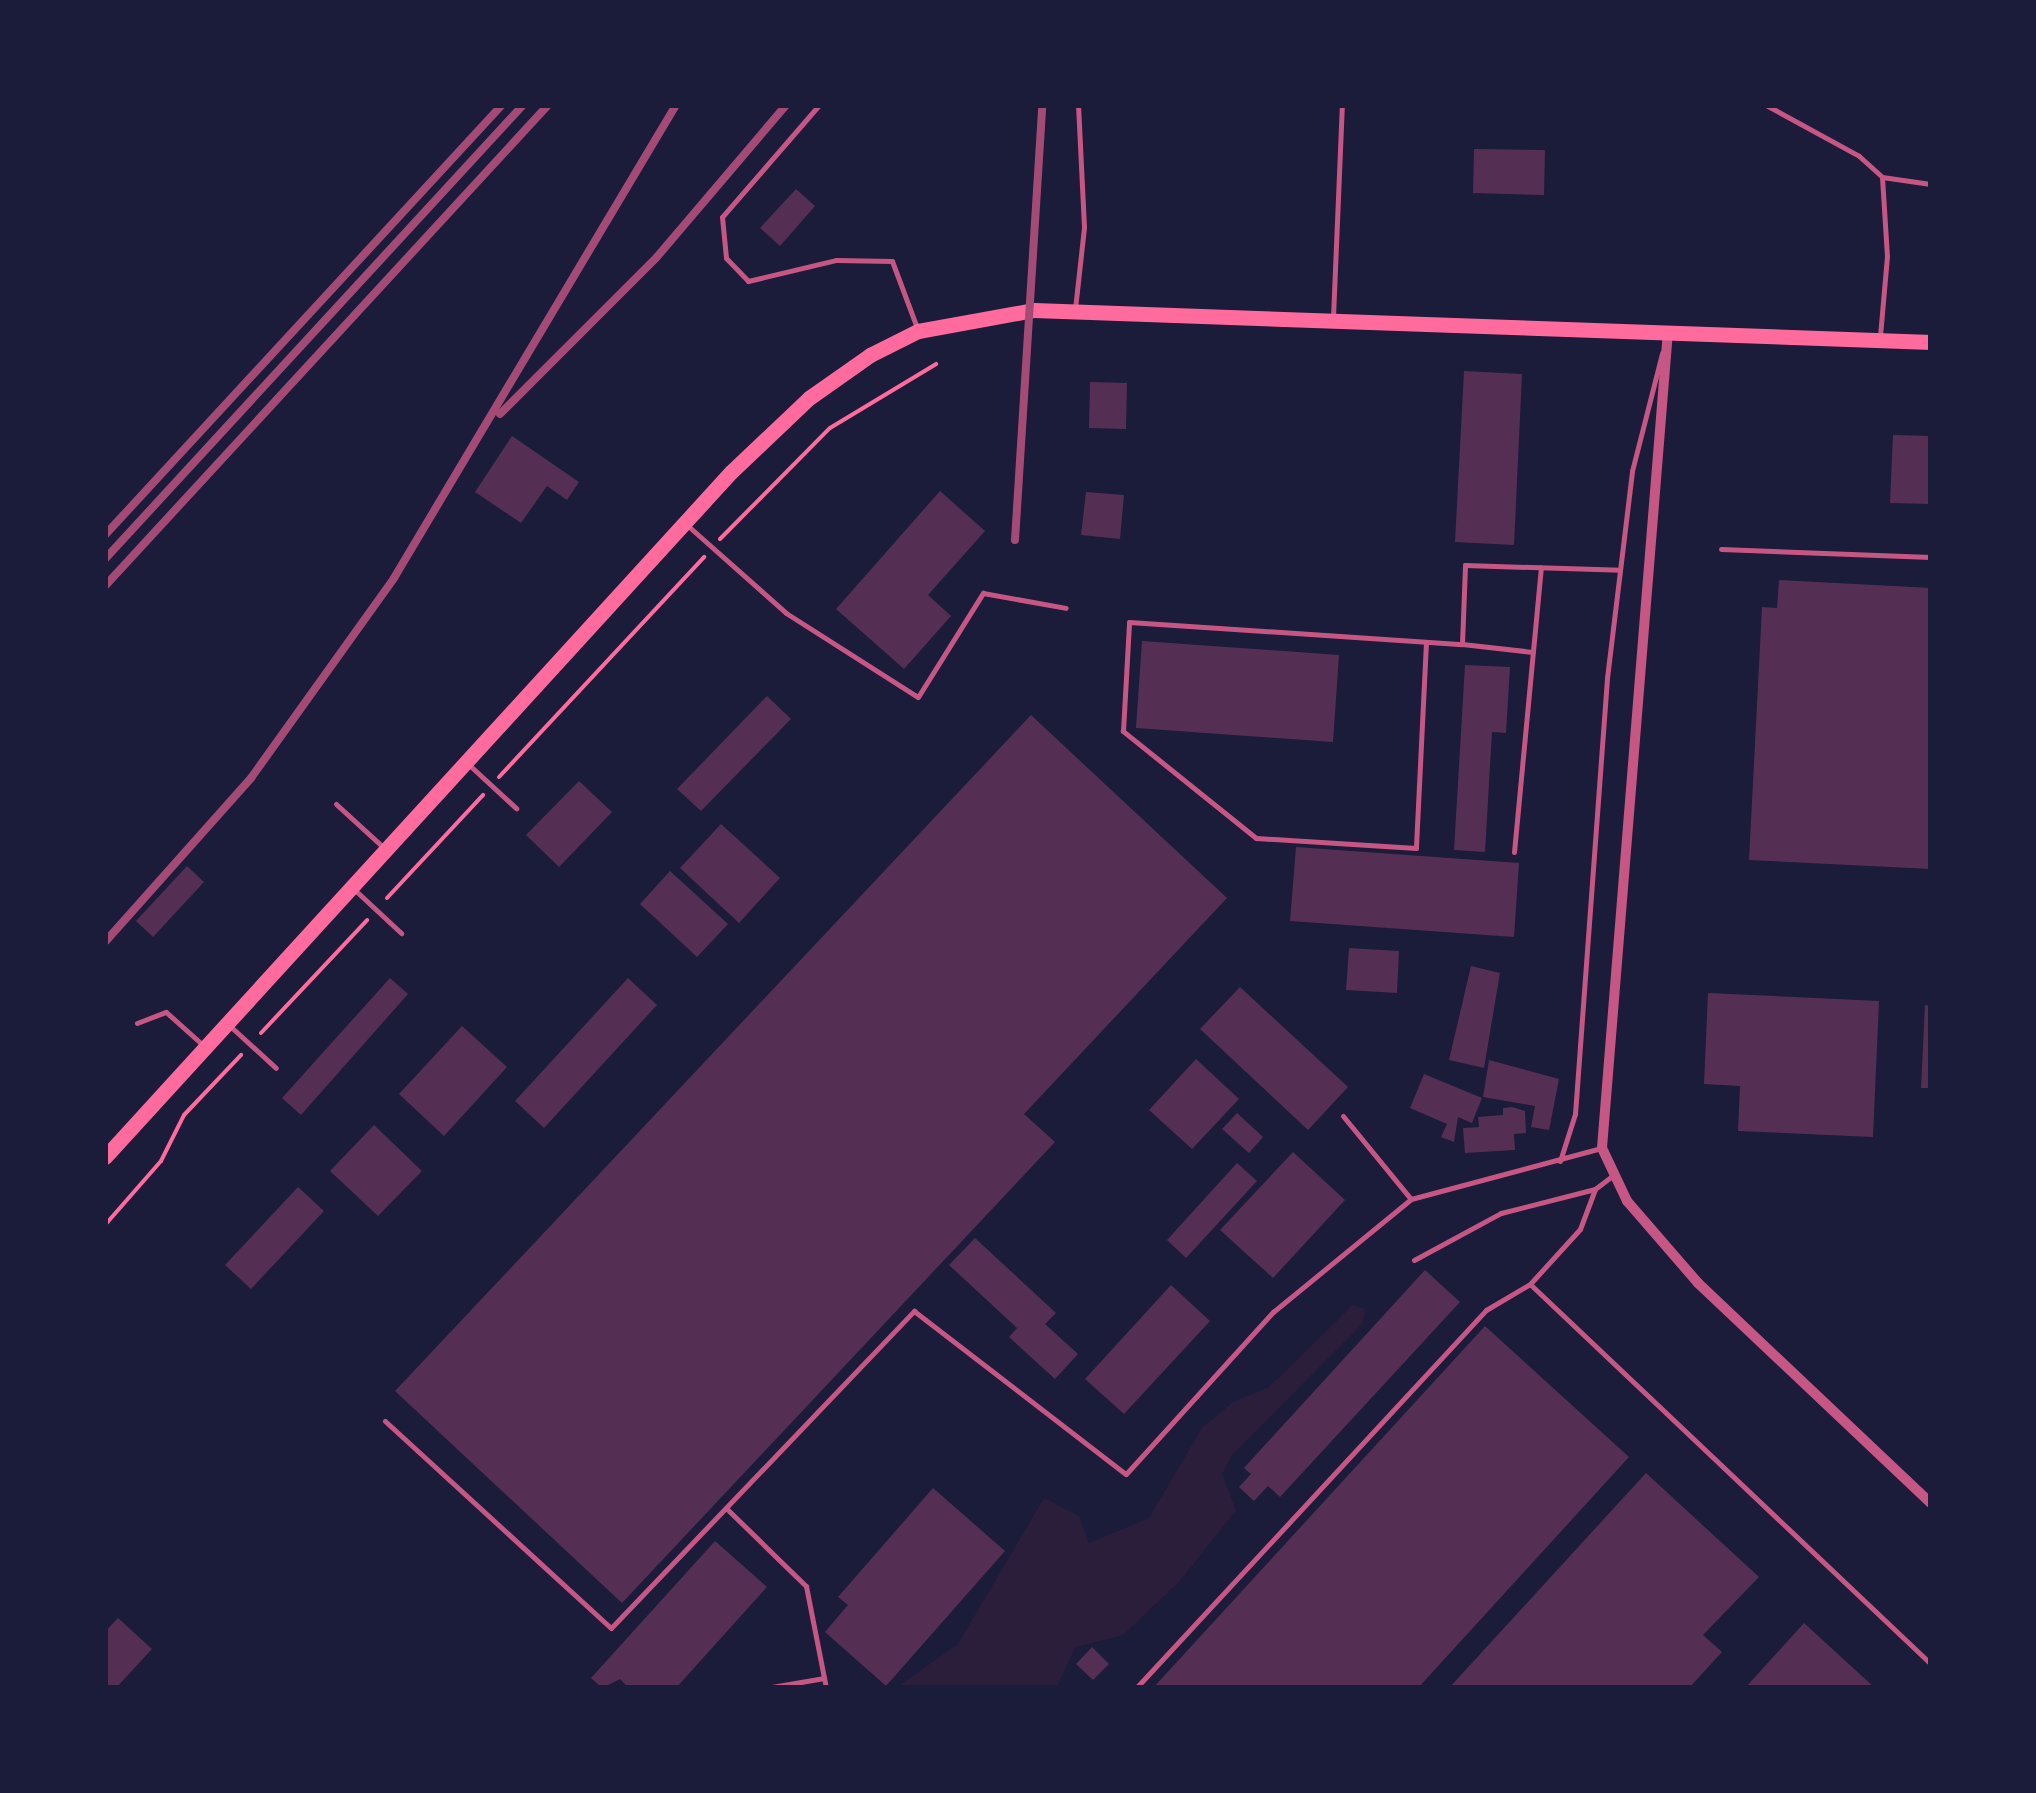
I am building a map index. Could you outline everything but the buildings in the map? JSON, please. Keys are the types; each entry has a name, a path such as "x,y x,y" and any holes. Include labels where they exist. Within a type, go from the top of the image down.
{"main road":[{"path":"105,1158 685,523 809,398 870,355 918,331 1016,312 1075,312 1931,342"}],"street":[{"path":"1668,331 1602,1148 1627,1201 1698,1283 1931,1503"}],"lane":[{"path":"819,105 722,217 726,258 748,281 836,260 892,261 918,331"},
{"path":"1075,312 1084,227 1078,105"},
{"path":"1333,320 1342,105"},
{"path":"1766,105 1859,156 1882,178 1931,184"},
{"path":"1879,339 1887,256 1882,178"},
{"path":"1560,1162 1575,1114 1620,570 1632,471 1668,331"},
{"path":"685,523 786,612 918,697 983,593 1066,608"},
{"path":"1721,549 1931,557"},
{"path":"1462,644 1465,565 1620,570"},
{"path":"1514,852 1541,568"},
{"path":"1426,642 1416,848 1256,838 1123,731 1129,622 1462,644 1533,652"},
{"path":"466,762 516,808"},
{"path":"336,804 386,850"},
{"path":"352,887 401,933"},
{"path":"137,1023 166,1012 205,1047"},
{"path":"226,1023 276,1068"},
{"path":"1342,1116 1411,1199"},
{"path":"385,1421 611,1628 914,1311 1126,1474 1273,1312 1411,1199 1602,1148"},
{"path":"1414,1260 1501,1213 1595,1190 1614,1174"},
{"path":"1136,1688 1486,1310 1530,1284 1580,1229 1595,1190"},
{"path":"1530,1284 1931,1664"},
{"path":"726,1508 806,1586 826,1688"},
{"path":"766,1688 824,1678"}],"shaded area":[{"path":"1353,1305 1365,1309 1363,1323 1232,1455 1222,1474 1236,1510 1180,1581 1123,1635 1075,1647 1057,1688 896,1688 958,1644 1044,1498 1079,1516 1089,1543 1149,1518 1202,1428 1233,1402 1269,1387"}],"railway":[{"path":"105,535 502,105"},
{"path":"105,559 523,105"},
{"path":"105,586 548,105"},
{"path":"105,942 251,778 394,578 676,105"},
{"path":"500,414 656,258 786,105"},
{"path":"1015,540 1042,105"}]}
